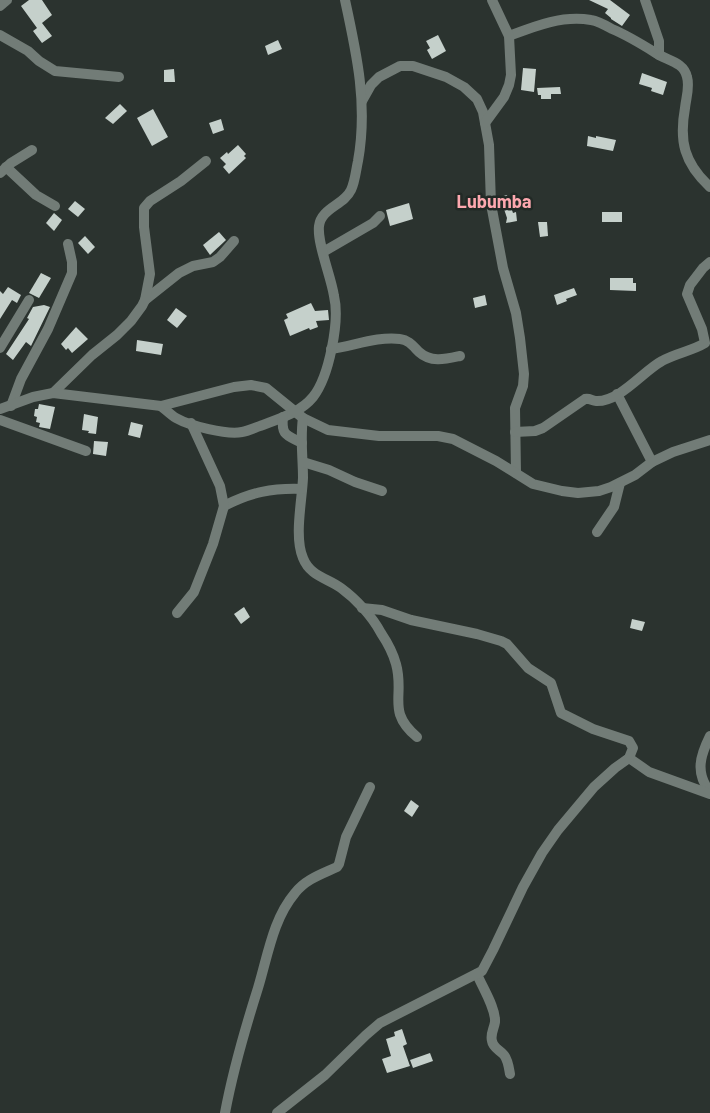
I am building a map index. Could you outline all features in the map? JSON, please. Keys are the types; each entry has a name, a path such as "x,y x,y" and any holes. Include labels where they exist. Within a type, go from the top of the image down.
{"street":[{"path":"0,6 7,0"},
{"path":"345,0 356,52 362,101 362,138 351,191 328,210 321,218 319,226 335,298 335,316 325,372 314,396 299,415 302,443 302,489 299,533 302,557 308,568 342,589 376,623 396,664 400,715 403,723 417,737"},
{"path":"485,123 504,97 509,85 511,68 509,36 492,0"},
{"path":"645,0 659,41 659,55"},
{"path":"509,36 539,25 565,19 592,20 626,34 659,55 680,65 685,70 688,78 682,130 683,146 687,158 710,187"},
{"path":"0,35 28,51 55,71 118,77"},
{"path":"362,101 371,85 379,77 400,66 413,66 446,77 464,87 477,99 485,123 489,145 491,204 495,231 520,338 524,374 523,386 514,408 516,473"},
{"path":"32,150 3,170 36,195 55,206"},
{"path":"145,300 150,274 144,227 144,208 150,201 181,181 206,161"},
{"path":"324,252 373,223 380,216"},
{"path":"54,393 92,355 131,322 145,300 179,273 194,266 213,262 234,241"},
{"path":"11,406 21,379 48,329 72,273 72,262 68,244"},
{"path":"515,432 534,431 543,428 585,399 595,401 617,394 625,390 646,371 660,362 679,352 705,343 702,329 687,294 690,285 710,262"},
{"path":"0,348 29,300"},
{"path":"330,349 390,338 403,339 429,358 437,360 460,356"},
{"path":"0,409 33,397 54,393 161,406 234,387 251,385 266,388 299,415 322,428 343,433 379,436 421,434 453,439 496,461 534,484 562,491 599,491 620,483 635,475 652,462 673,452 710,440"},
{"path":"617,394 652,462"},
{"path":"161,406 177,418 228,433 241,432 283,417 299,415"},
{"path":"283,417 282,428 286,435 302,443"},
{"path":"0,420 86,451"},
{"path":"177,613 194,592 213,544 224,506 220,486 192,423"},
{"path":"302,462 329,470 355,482 382,491"},
{"path":"597,532 614,507 620,483"},
{"path":"224,506 258,492 302,489"},
{"path":"278,1113 325,1075 380,1024 476,974 485,967 523,887 542,853 558,830 594,788 615,768 629,758 633,748 628,740 593,729 561,713 552,682 528,668 507,644 477,634 424,623 382,610 362,608"},
{"path":"710,736 701,757 700,767 701,777 710,793"},
{"path":"629,758 649,772 710,793"},
{"path":"224,1113 246,1021 279,916 301,886 340,864 346,837 370,787"},
{"path":"476,974 486,994 494,1017 495,1023 492,1031 494,1047 505,1056 510,1074"}],"building":[{"path":"29,0 42,0 52,15 42,23 52,36 42,43 33,31 37,28 21,6"},
{"path":"589,0 610,0 630,15 622,26 605,13 608,9"},
{"path":"438,35 446,51 432,59 427,50 430,48 426,41"},
{"path":"278,40 282,49 268,55 265,46"},
{"path":"523,68 536,69 534,92 521,90"},
{"path":"174,69 175,82 164,82 164,70"},
{"path":"642,73 667,82 663,95 651,91 652,88 639,84"},
{"path":"560,87 561,94 551,94 551,99 541,99 541,95 538,95 537,88"},
{"path":"120,104 127,111 113,124 105,118"},
{"path":"153,109 168,137 152,146 137,118"},
{"path":"221,119 224,130 213,134 209,123"},
{"path":"588,136 616,140 613,151 587,146"},
{"path":"238,145 246,154 244,156 246,158 229,174 223,167 226,164 220,158"},
{"path":"507,195 513,213 516,212 517,221 506,223 507,218 500,197"},
{"path":"75,201 85,209 78,217 68,209"},
{"path":"409,203 413,219 390,226 386,210"},
{"path":"602,212 622,212 622,222 602,222"},
{"path":"54,213 62,220 54,231 46,223"},
{"path":"538,222 547,222 548,236 540,237"},
{"path":"219,232 226,240 210,255 203,245"},
{"path":"85,236 95,247 88,254 78,243"},
{"path":"41,273 51,278 39,298 29,293"},
{"path":"610,278 633,278 633,283 636,283 636,291 610,290"},
{"path":"8,287 21,295 17,303 12,300 0,319 0,291 3,294"},
{"path":"574,288 577,295 557,305 554,295"},
{"path":"485,295 487,305 475,308 473,298"},
{"path":"311,303 315,311 328,310 329,320 316,321 318,327 310,330 309,328 290,336 284,320 288,318 286,314"},
{"path":"44,305 50,307 31,346 26,342 13,360 6,354 29,319 27,318 33,307"},
{"path":"176,308 187,316 177,328 167,320"},
{"path":"76,327 88,339 72,353 61,344"},
{"path":"137,340 163,344 161,355 136,351"},
{"path":"39,404 55,407 50,429 39,427 40,423 36,422 37,417 34,416 35,409 38,409"},
{"path":"84,414 98,417 96,434 82,430"},
{"path":"131,422 143,425 140,438 128,435"},
{"path":"94,441 108,442 106,456 93,454"},
{"path":"244,607 250,617 241,624 234,614"},
{"path":"632,619 645,622 642,631 630,628"},
{"path":"411,800 419,806 412,817 404,811"},
{"path":"402,1029 407,1044 403,1046 410,1066 387,1073 382,1059 391,1056 386,1039 395,1036 394,1032"},
{"path":"430,1053 433,1061 413,1068 410,1060"}],"district":[{"name":"Lubumba","path":"494,201"}]}
